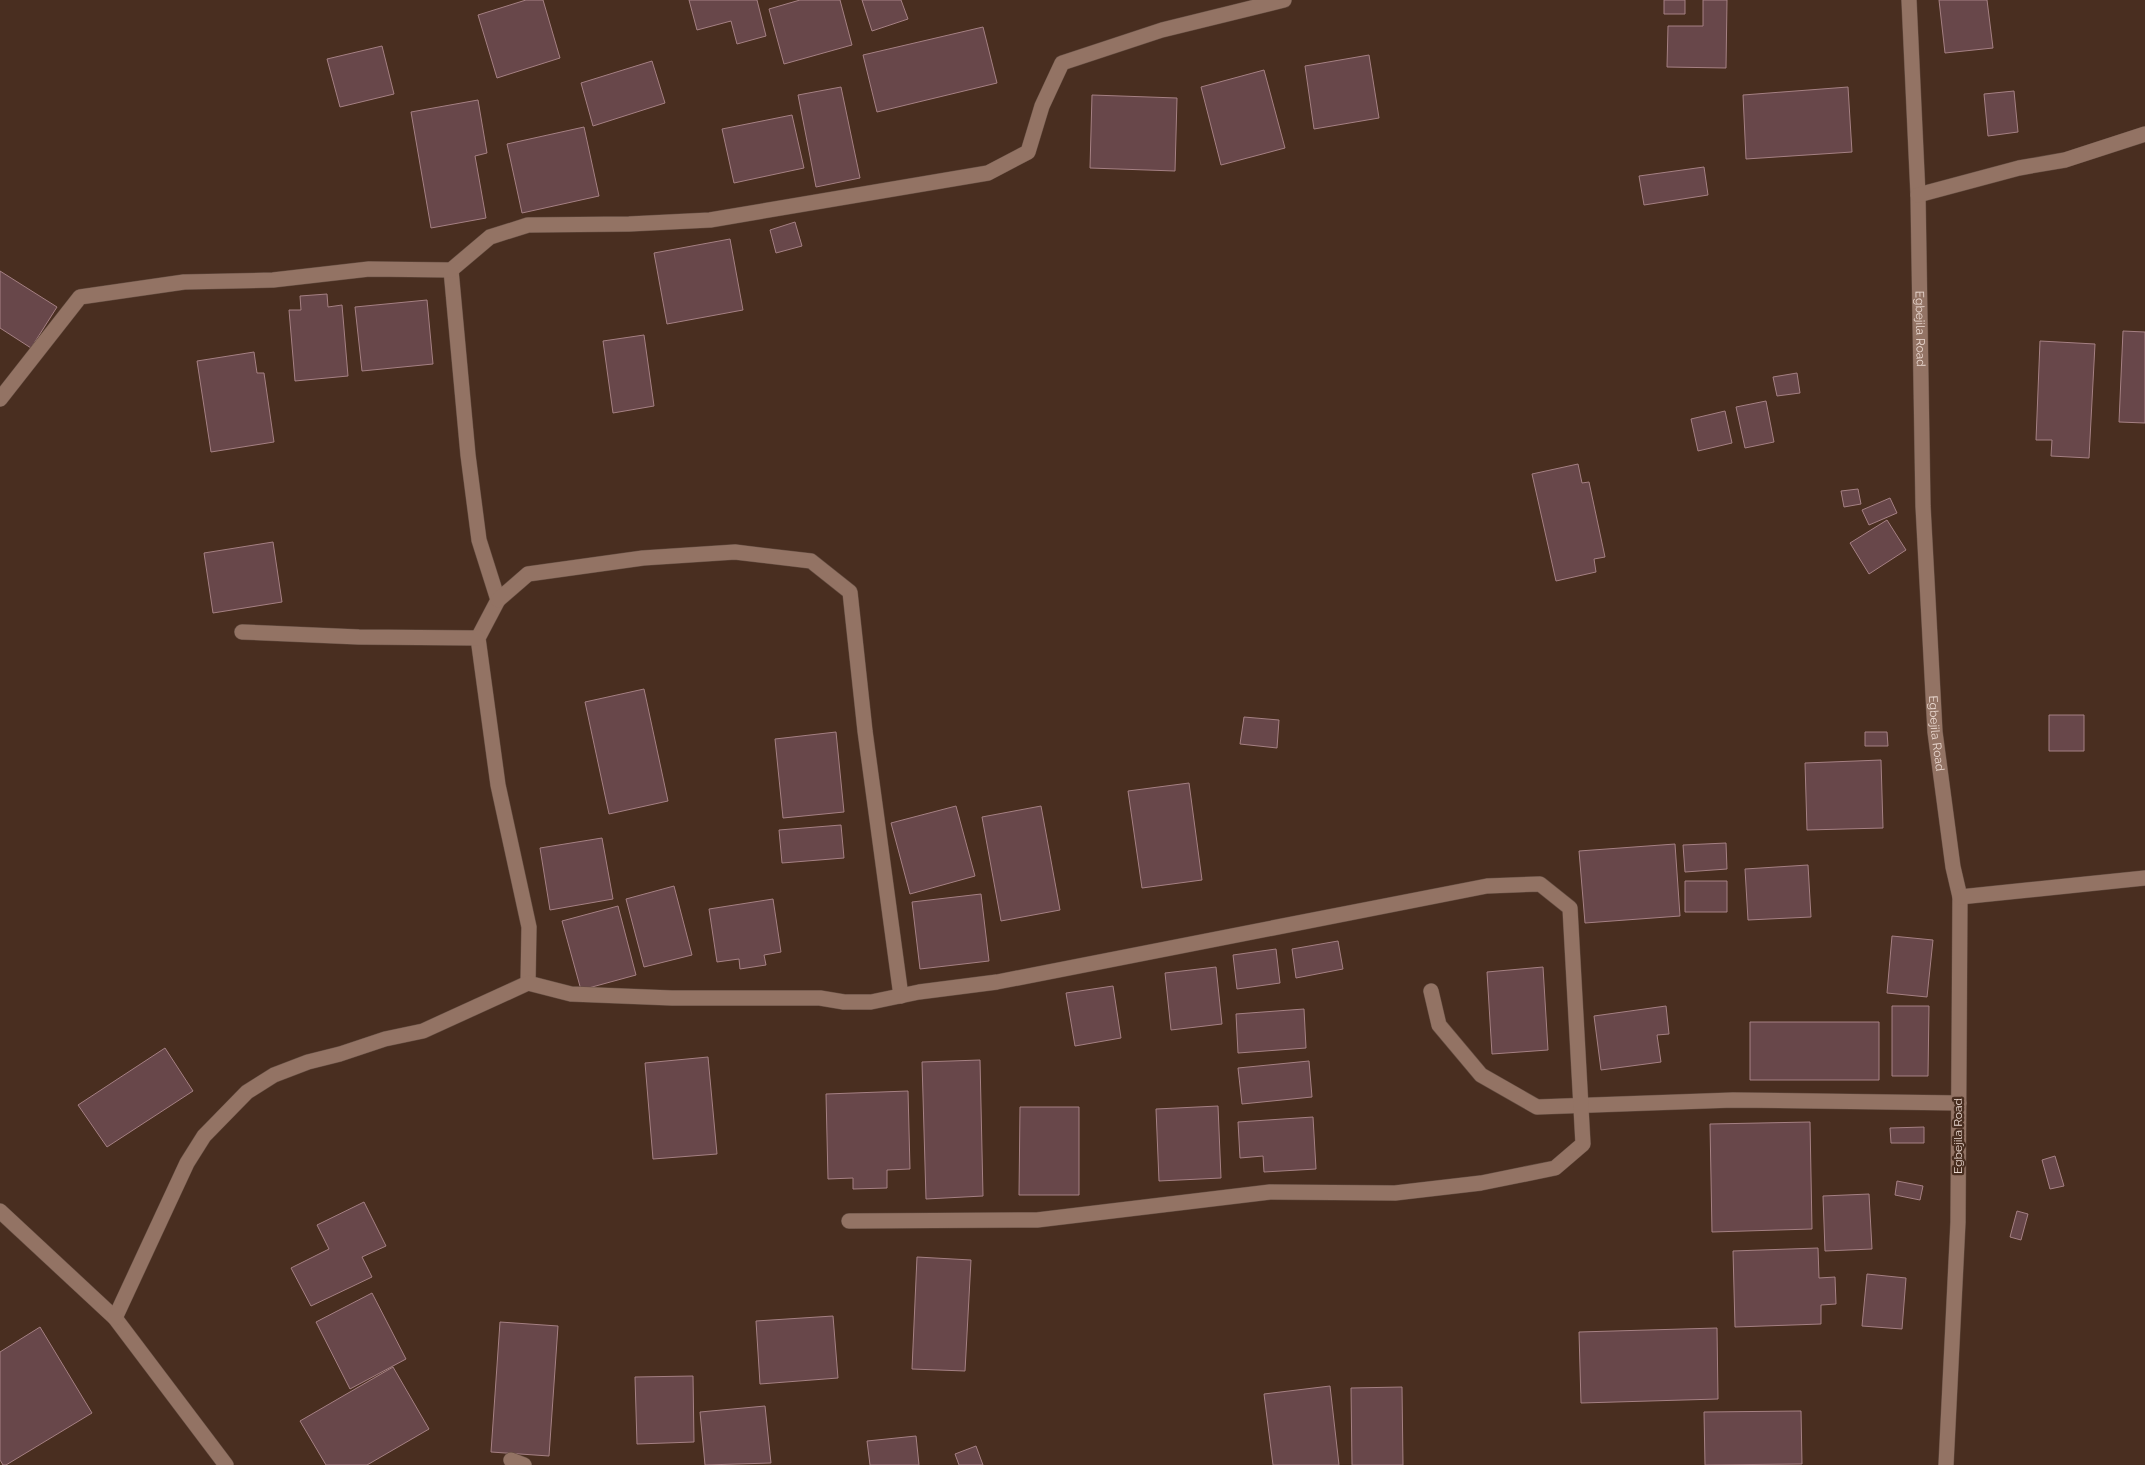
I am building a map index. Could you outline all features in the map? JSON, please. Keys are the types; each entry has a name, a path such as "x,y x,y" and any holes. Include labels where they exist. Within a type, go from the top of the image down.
{"street":[{"path":"0,399 80,297 184,282 272,280 369,269 450,270 490,237 528,225 629,224 710,220 988,173 1028,152 1042,106 1062,62 1162,30 1284,0"},
{"name":"Egbejila Road","path":"1909,0 1918,195 1923,506 1935,732 1953,867 1960,897 1958,1222 1946,1465"},
{"path":"1918,195 2019,168 2065,160 2145,134"},
{"path":"450,270 468,455 479,540 498,600"},
{"path":"528,984 529,927 498,785 478,638 498,600 528,574 643,558 735,552 812,561 850,592 865,731 901,996"},
{"path":"242,632 359,637 478,638"},
{"path":"1960,897 2145,878"},
{"path":"115,1318 187,1163 204,1136 248,1092 274,1075 308,1062 385,1039 423,1031 528,984 571,994 633,997 820,998 844,1002 871,1002 997,982 1487,886 1540,884 1570,908 1583,1144 1555,1168 1481,1183 1395,1193 1270,1192 1037,1220 849,1221"},
{"path":"1431,991 1439,1025 1481,1075 1537,1107 1733,1100 1959,1103"},
{"path":"0,1211 115,1318 226,1465"}],"building":[{"path":"526,0 543,0 560,58 497,78 478,15"},
{"path":"689,0 757,0 766,36 737,44 731,21 697,30"},
{"path":"800,0 840,0 852,45 784,64 769,9"},
{"path":"862,0 901,0 908,19 872,31"},
{"path":"1664,0 1685,0 1685,14 1664,14"},
{"path":"1703,0 1727,0 1726,68 1667,67 1668,26 1703,26"},
{"path":"1939,0 1987,0 1993,48 1945,53"},
{"path":"983,27 997,83 877,112 863,55"},
{"path":"382,46 394,94 340,107 327,59"},
{"path":"1369,55 1379,118 1314,129 1305,66"},
{"path":"652,61 665,103 593,126 581,83"},
{"path":"1264,70 1285,148 1221,165 1201,87"},
{"path":"841,87 860,178 816,187 798,95"},
{"path":"1848,87 1852,152 1746,159 1743,95"},
{"path":"2014,91 2018,132 1988,136 1984,94"},
{"path":"1092,95 1177,98 1175,171 1090,168"},
{"path":"478,100 487,153 475,156 486,218 431,228 411,112"},
{"path":"792,115 804,168 734,183 722,129"},
{"path":"584,127 599,196 522,213 507,144"},
{"path":"1704,167 1708,195 1644,205 1639,176"},
{"path":"795,222 802,246 776,253 770,230"},
{"path":"730,239 743,310 667,324 654,253"},
{"path":"0,271 57,307 31,348 0,328"},
{"path":"327,294 328,307 342,305 348,376 295,381 289,310 301,310 300,296"},
{"path":"427,300 433,364 362,371 355,307"},
{"path":"2123,331 2145,332 2145,423 2119,422"},
{"path":"644,335 654,406 613,413 603,341"},
{"path":"2040,341 2095,344 2089,458 2051,456 2052,440 2036,440"},
{"path":"254,352 257,373 264,373 274,442 211,452 197,361"},
{"path":"1797,373 1800,393 1777,396 1773,377"},
{"path":"1766,401 1774,442 1745,448 1736,407"},
{"path":"1725,411 1732,443 1698,451 1691,419"},
{"path":"1578,464 1582,483 1589,482 1605,557 1594,559 1596,572 1556,581 1532,474"},
{"path":"1858,489 1861,504 1844,507 1841,491"},
{"path":"1890,498 1897,513 1869,525 1862,510"},
{"path":"1887,520 1906,550 1869,574 1850,543"},
{"path":"273,542 282,602 213,613 204,553"},
{"path":"644,689 668,801 609,814 585,702"},
{"path":"2049,715 2084,715 2084,751 2049,751"},
{"path":"1244,717 1279,720 1277,748 1240,744"},
{"path":"836,732 844,812 783,818 775,739"},
{"path":"1865,732 1887,732 1888,746 1865,746"},
{"path":"1881,760 1883,828 1807,830 1805,763"},
{"path":"1189,783 1202,880 1142,888 1128,791"},
{"path":"956,806 975,876 910,894 891,823"},
{"path":"1041,806 1060,910 1001,921 982,817"},
{"path":"841,825 844,858 782,863 779,830"},
{"path":"602,838 613,899 550,910 540,848"},
{"path":"1726,843 1727,869 1685,872 1683,845"},
{"path":"1675,844 1680,916 1585,923 1579,851"},
{"path":"1808,865 1811,917 1748,920 1745,869"},
{"path":"1685,881 1727,881 1727,912 1685,912"},
{"path":"674,886 692,955 644,967 626,899"},
{"path":"981,894 989,961 920,969 912,902"},
{"path":"773,899 781,952 764,955 766,965 740,969 739,959 717,962 709,909"},
{"path":"618,906 636,975 581,990 562,921"},
{"path":"1892,936 1933,940 1927,997 1887,993"},
{"path":"1338,941 1343,969 1296,978 1292,949"},
{"path":"1276,949 1280,983 1237,989 1233,955"},
{"path":"1216,967 1222,1024 1171,1030 1165,973"},
{"path":"1543,967 1548,1050 1492,1054 1487,972"},
{"path":"1113,986 1121,1038 1075,1046 1066,993"},
{"path":"1666,1006 1669,1034 1657,1035 1661,1062 1601,1070 1594,1016"},
{"path":"1892,1006 1929,1006 1928,1076 1892,1076"},
{"path":"1304,1009 1306,1048 1238,1053 1236,1014"},
{"path":"1750,1022 1879,1022 1879,1080 1750,1080"},
{"path":"165,1048 193,1091 107,1147 78,1105"},
{"path":"708,1057 717,1154 653,1159 645,1063"},
{"path":"980,1060 983,1196 926,1199 922,1062"},
{"path":"1309,1061 1312,1097 1242,1104 1238,1068"},
{"path":"908,1091 910,1169 887,1170 887,1188 853,1189 853,1178 828,1179 826,1094"},
{"path":"1218,1106 1221,1178 1159,1181 1156,1109"},
{"path":"1020,1107 1079,1107 1079,1195 1019,1195"},
{"path":"1313,1117 1316,1169 1264,1172 1263,1156 1240,1158 1238,1122"},
{"path":"1810,1122 1812,1229 1712,1232 1710,1124"},
{"path":"1924,1127 1924,1143 1891,1143 1890,1128"},
{"path":"2055,1156 2064,1186 2050,1189 2042,1160"},
{"path":"1897,1181 1923,1186 1920,1200 1895,1195"},
{"path":"1869,1194 1872,1249 1825,1251 1823,1196"},
{"path":"364,1202 386,1246 362,1257 372,1277 311,1306 291,1268 329,1249 317,1225"},
{"path":"2017,1211 2028,1214 2021,1240 2010,1237"},
{"path":"1818,1248 1819,1278 1835,1277 1836,1304 1821,1305 1821,1324 1735,1327 1733,1251"},
{"path":"917,1257 971,1260 965,1371 912,1369"},
{"path":"1867,1274 1906,1278 1902,1329 1862,1326"},
{"path":"372,1293 406,1359 350,1389 316,1322"},
{"path":"833,1316 838,1378 760,1384 756,1321"},
{"path":"500,1322 558,1326 549,1456 491,1452"},
{"path":"40,1327 92,1413 6,1465 3,1465 0,1460 0,1352"},
{"path":"1717,1328 1718,1399 1581,1403 1579,1332"},
{"path":"393,1367 429,1429 367,1465 326,1465 300,1421"},
{"path":"693,1376 694,1442 637,1444 635,1377"},
{"path":"1330,1386 1339,1465 1273,1465 1264,1394"},
{"path":"1402,1387 1403,1465 1352,1465 1351,1388"},
{"path":"765,1406 771,1463 705,1465 700,1412"},
{"path":"1801,1411 1802,1464 1705,1465 1704,1412"},
{"path":"916,1436 919,1465 870,1465 867,1441"},
{"path":"976,1446 983,1465 959,1465 955,1454"}]}
